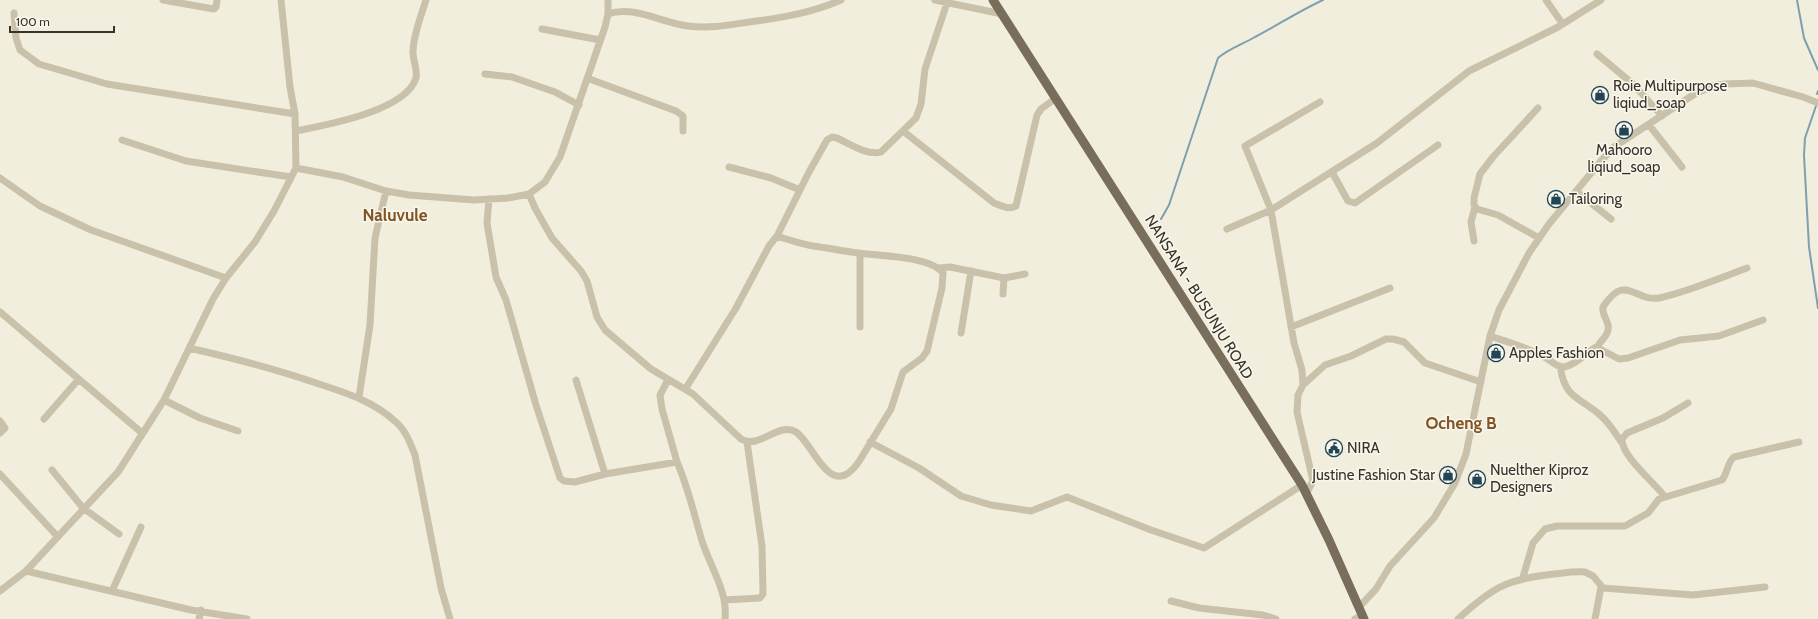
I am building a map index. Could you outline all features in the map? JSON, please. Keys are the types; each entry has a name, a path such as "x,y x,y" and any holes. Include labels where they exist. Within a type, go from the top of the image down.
{"main road":[{"name":"NANSANA - BUSUNJU ROAD","path":"993,0 1302,485 1360,615"}],"street":[{"path":"163,0 214,9 216,7 217,0"},
{"path":"0,591 26,571 118,472 131,454 142,433 164,400 203,318 226,278 255,242 274,211 296,168 296,114 290,87 280,0"},
{"path":"296,130 368,114 409,90 416,76 413,47 426,0"},
{"path":"296,168 358,180 386,191 446,198 489,199 529,194 544,182 552,173 560,157 608,14 608,0"},
{"path":"608,14 620,11 631,12 688,26 721,27 810,12 841,0"},
{"path":"935,0 1002,14"},
{"path":"1546,0 1562,23"},
{"path":"1227,229 1271,210 1332,172 1407,121 1469,71 1545,34 1601,0"},
{"path":"686,388 736,308 769,246 777,236 824,144 832,137 874,154 881,152 916,118 921,104 925,69 947,3"},
{"path":"14,14 16,38 20,50 39,64 107,84 296,114"},
{"path":"542,29 600,40"},
{"path":"1597,54 1633,84 1662,116"},
{"path":"485,74 512,77 555,92 578,104"},
{"path":"587,78 676,111 683,116 683,132"},
{"path":"1360,615 1390,566 1434,518 1455,483 1466,454 1490,336 1499,310 1529,253 1539,238 1600,161 1614,147 1693,95 1712,86 1753,83 1804,97 1818,103"},
{"path":"903,131 994,203 1008,209 1016,206 1037,115 1041,109 1056,98"},
{"path":"1303,385 1302,370 1291,327 1271,210 1245,146 1301,115 1320,102"},
{"path":"1474,241 1471,222 1474,198 1480,174 1538,108"},
{"path":"1649,125 1682,168"},
{"path":"122,140 186,161 291,177"},
{"path":"1332,172 1348,201 1355,203 1438,145"},
{"path":"730,167 771,178 800,190"},
{"path":"0,178 40,206 90,230 226,278"},
{"path":"359,398 370,325 375,238 386,191"},
{"path":"1576,191 1611,219"},
{"path":"529,194 552,238 581,271 587,281 597,317 605,330 651,369 668,380 686,388 741,439 747,442 762,440 784,430 795,432 804,440 822,466 839,476 854,469 891,409 903,372 922,358 927,351 943,279 943,272 939,268"},
{"path":"489,199 487,223 496,277 506,300 558,473 564,481 575,482 605,474 677,462"},
{"path":"1474,207 1498,215 1539,238"},
{"path":"777,236 810,245 860,254 875,254 926,263 939,268 950,267 1004,278 1025,274"},
{"path":"860,254 860,327"},
{"path":"1490,336 1541,355 1560,366 1571,364 1597,347 1608,331 1608,325 1603,314 1603,307 1609,299 1621,290 1626,289 1643,296 1659,298 1747,268"},
{"path":"961,333 971,271"},
{"path":"1003,294 1004,278"},
{"path":"1291,327 1390,288"},
{"path":"0,312 142,433"},
{"path":"1597,347 1619,359 1628,358 1680,340 1720,336 1763,320"},
{"path":"1306,494 1313,481 1297,412 1298,395 1303,385 1325,365 1351,356 1386,339 1394,339 1404,342 1425,363 1481,382"},
{"path":"189,348 274,369 359,398 374,405 398,424 406,434 415,455 441,588 450,619"},
{"path":"1560,366 1562,380 1567,390 1607,421 1639,468 1665,497"},
{"path":"44,419 78,380"},
{"path":"576,380 605,474"},
{"path":"668,380 660,395 662,409 677,462 686,482 703,542 724,600 726,608 725,619"},
{"path":"164,400 200,418 238,431"},
{"path":"1622,443 1623,436 1627,433 1662,418 1688,403"},
{"path":"0,421 5,428 0,433"},
{"path":"724,600 760,598 763,594 762,546 747,442"},
{"path":"870,442 919,468 960,496 991,505 1031,511 1067,497 1151,530 1204,548 1302,485"},
{"path":"1523,578 1533,542 1545,529 1557,526 1625,526 1648,512 1656,500 1722,480 1726,476 1731,460 1734,457 1799,442"},
{"path":"52,470 83,508 120,534"},
{"path":"0,474 58,537"},
{"path":"112,591 141,527"},
{"path":"26,571 191,610 201,610 248,619"},
{"path":"1458,619 1491,592 1507,583 1523,578 1585,572 1592,576 1601,587 1693,595 1765,588"},
{"path":"1596,619 1601,587"},
{"path":"1171,601 1199,608 1263,615 1276,619"},
{"path":"199,619 201,610"}],"waterway":[{"path":"1161,219 1169,205 1218,58 1231,49 1323,0"},
{"path":"1797,0 1804,38 1818,70"},
{"path":"1816,106 1805,138 1804,155 1809,247 1818,308"}],"place":[{"name":"Roie Multipurpose liqiud_soap","path":"1600,95"},
{"name":"Mahooro liqiud_soap","path":"1624,130"},
{"name":"Tailoring","path":"1556,199"},
{"name":"Apples Fashion","path":"1496,353"},
{"name":"NIRA","path":"1334,448"},
{"name":"Justine Fashion Star","path":"1448,475"},
{"name":"Nuelther Kiproz Designers","path":"1477,479"}],"district":[{"name":"Naluvule","path":"395,215"},
{"name":"Ocheng B","path":"1461,423"}]}
